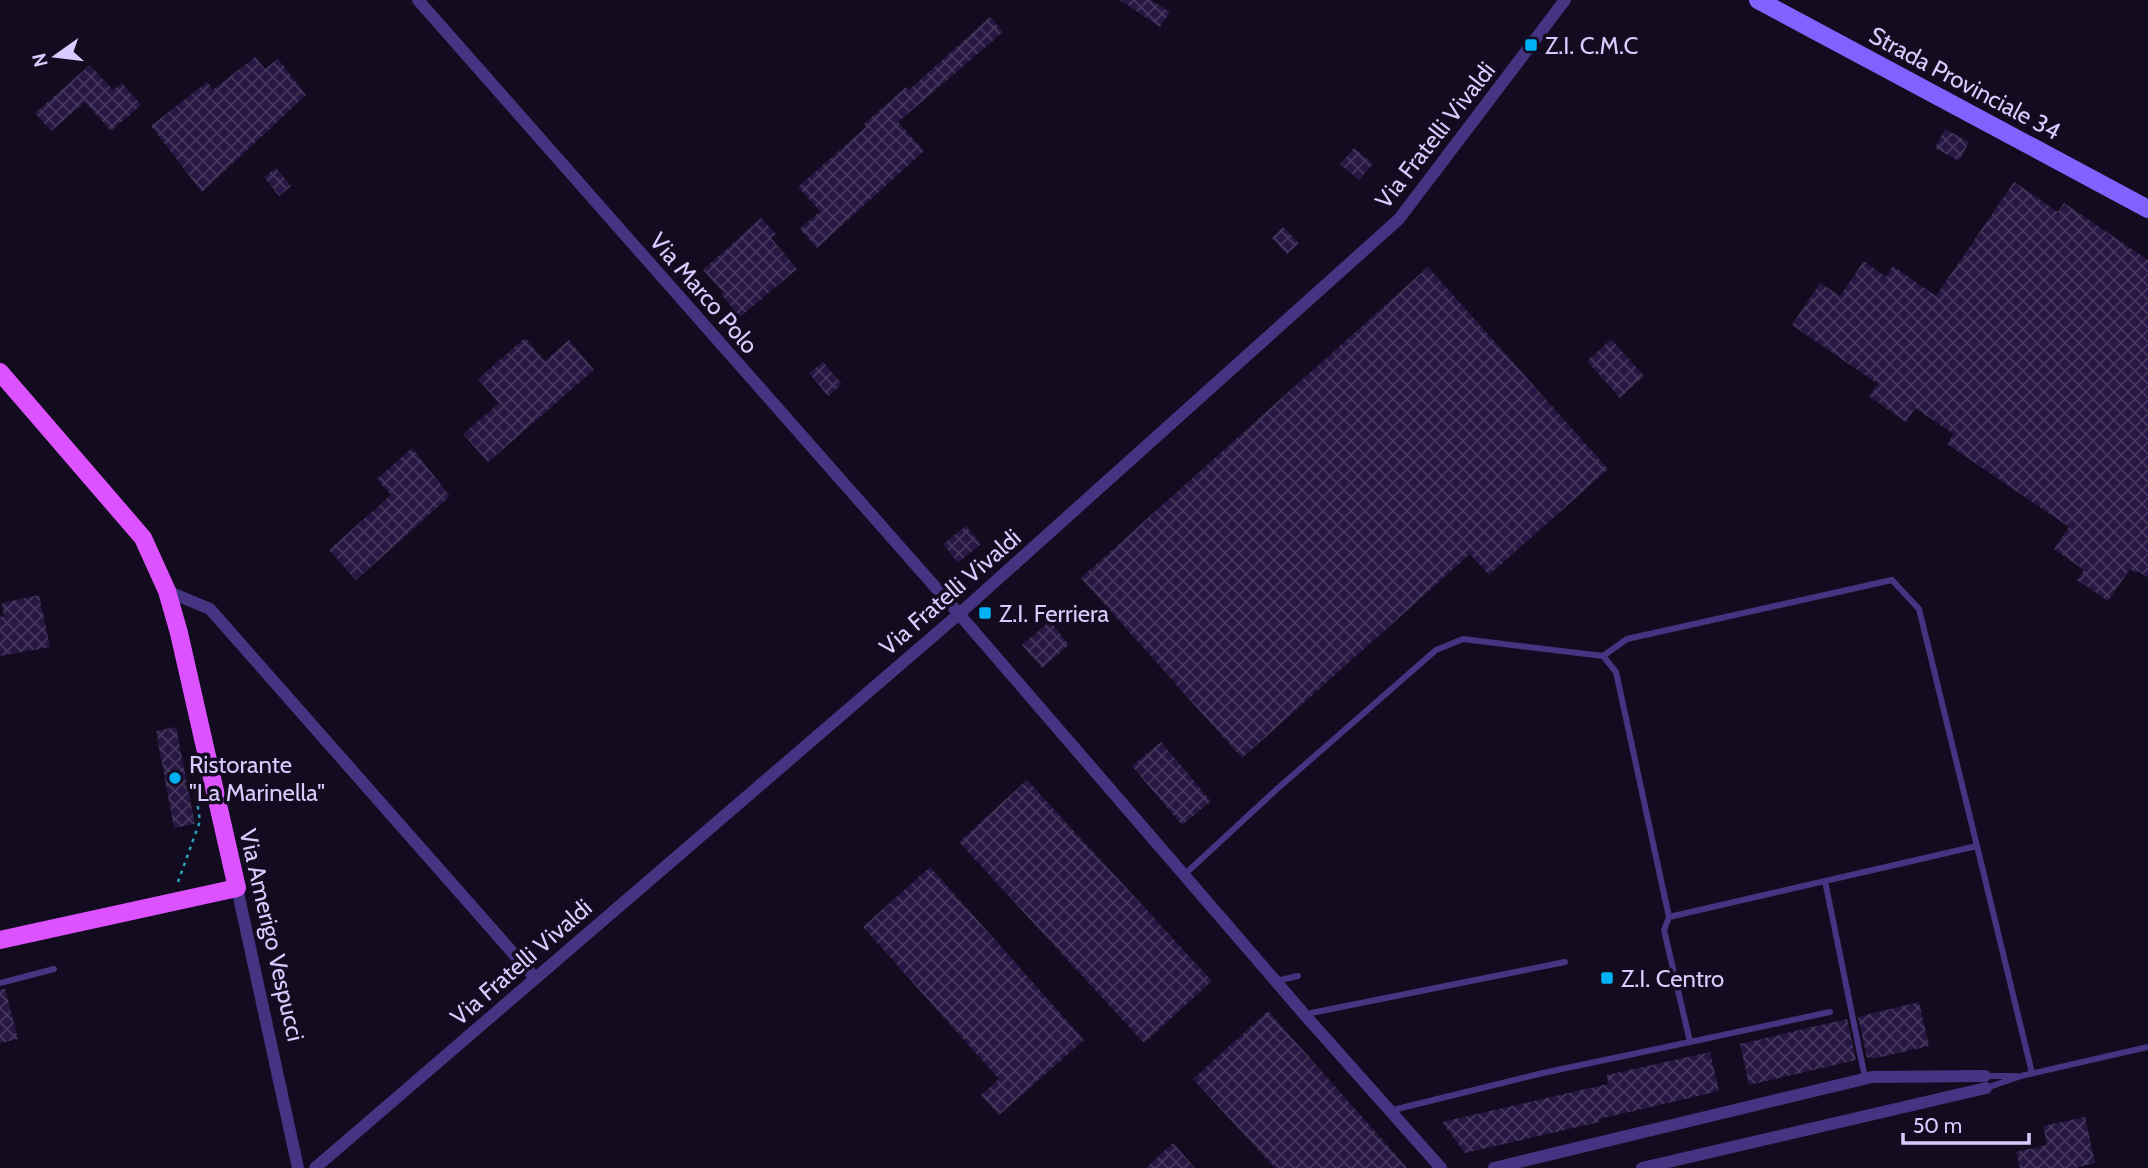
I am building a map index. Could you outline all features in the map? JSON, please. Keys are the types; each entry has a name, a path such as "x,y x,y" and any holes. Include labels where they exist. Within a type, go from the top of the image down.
{"main road":[{"name":"Strada Provinciale 34","path":"1758,0 2148,209"},
{"name":"Via Amerigo Vespucci","path":"0,372 143,538 167,591 182,646 237,888"},
{"path":"0,940 237,888"}],"street":[{"name":"Via Marco Polo","path":"418,0 1441,1168"},
{"name":"Via Fratelli Vivaldi","path":"315,1168 958,614 1399,219 1564,0"},
{"path":"167,591 210,609 535,978"},
{"name":"Via Amerigo Vespucci","path":"237,888 298,1168"},
{"path":"1494,1168 1865,1079 1985,1082"},
{"path":"1642,1168 1985,1082"}],"lane":[{"path":"1184,875 1277,789 1436,650 1463,639 1604,656 1627,639 1892,580 1919,609 2032,1073"},
{"path":"1604,656 1616,672 1669,918 1664,929 1690,1042"},
{"path":"1669,918 1976,846"},
{"path":"1825,881 1865,1079"},
{"path":"1304,1014 1565,962"},
{"path":"0,983 54,969"},
{"path":"1276,981 1298,976"},
{"path":"1389,1111 1543,1073 1830,1012"},
{"path":"1985,1082 2148,1047"},
{"path":"1985,1082 2021,1076"}],"path":[{"path":"171,902 201,821 195,786"}],"building":[{"path":"1120,0 1151,0 1170,12 1160,27"},
{"path":"990,17 1003,32 898,122 924,151 817,248 800,229 820,211 798,187 866,127 864,124 906,87 909,90"},
{"path":"255,57 265,69 278,59 306,95 202,192 151,126 207,82 213,90"},
{"path":"90,65 113,90 122,83 141,105 111,131 85,102 51,131 35,113"},
{"path":"1945,129 1969,142 1959,161 1935,148"},
{"path":"1354,148 1373,164 1359,180 1340,164"},
{"path":"276,168 291,186 279,196 264,177"},
{"path":"2014,182 2058,212 2064,203 2148,260 2148,578 2130,569 2108,601 2077,580 2084,570 2054,549 2069,527 1947,444 1954,434 1915,408 1906,422 1869,396 1878,384 1792,325 1820,283 1840,296 1864,261 1886,277 1893,266 1936,296"},
{"path":"761,218 776,234 771,238 797,269 740,317 721,294 723,292 703,270"},
{"path":"1283,227 1299,243 1287,254 1272,238"},
{"path":"1428,267 1608,469 1489,575 1470,554 1242,758 1081,578"},
{"path":"525,338 545,361 569,340 594,370 488,462 463,434 499,403 478,379"},
{"path":"1611,339 1644,376 1620,398 1587,361"},
{"path":"823,362 842,384 828,396 809,373"},
{"path":"412,448 450,496 356,580 329,550 391,495 377,479"},
{"path":"966,526 981,544 958,563 943,544"},
{"path":"39,595 50,647 0,656 0,617 4,616 2,603"},
{"path":"1050,621 1069,645 1042,668 1022,645"},
{"name":"Ristorante \"La Marinella\"","path":"176,727 195,824 174,828 156,731"},
{"path":"1161,742 1211,801 1182,825 1132,766"},
{"path":"1027,780 1212,981 1144,1043 959,842"},
{"path":"930,867 1084,1040 999,1115 981,1095 999,1079 863,927"},
{"path":"0,989 5,989 18,1039 0,1043"},
{"path":"1919,1002 1929,1046 1867,1058 1858,1017"},
{"path":"1268,1011 1407,1168 1275,1168 1193,1079"},
{"path":"1847,1019 1856,1060 1749,1085 1740,1044"},
{"path":"1710,1052 1719,1091 1465,1153 1442,1122 1608,1084 1607,1075"},
{"path":"2085,1117 2095,1163 2074,1168 2020,1168 2016,1152 2047,1145 2043,1126"},
{"path":"1173,1143 1195,1168 1146,1168"}],"place":[{"name":"Z.I. C.M.C","path":"1531,45"},
{"name":"Z.I. Ferriera","path":"985,613"},
{"name":"Ristorante \"La Marinella\"","path":"175,778"},
{"name":"Z.I. Centro","path":"1607,978"}]}
